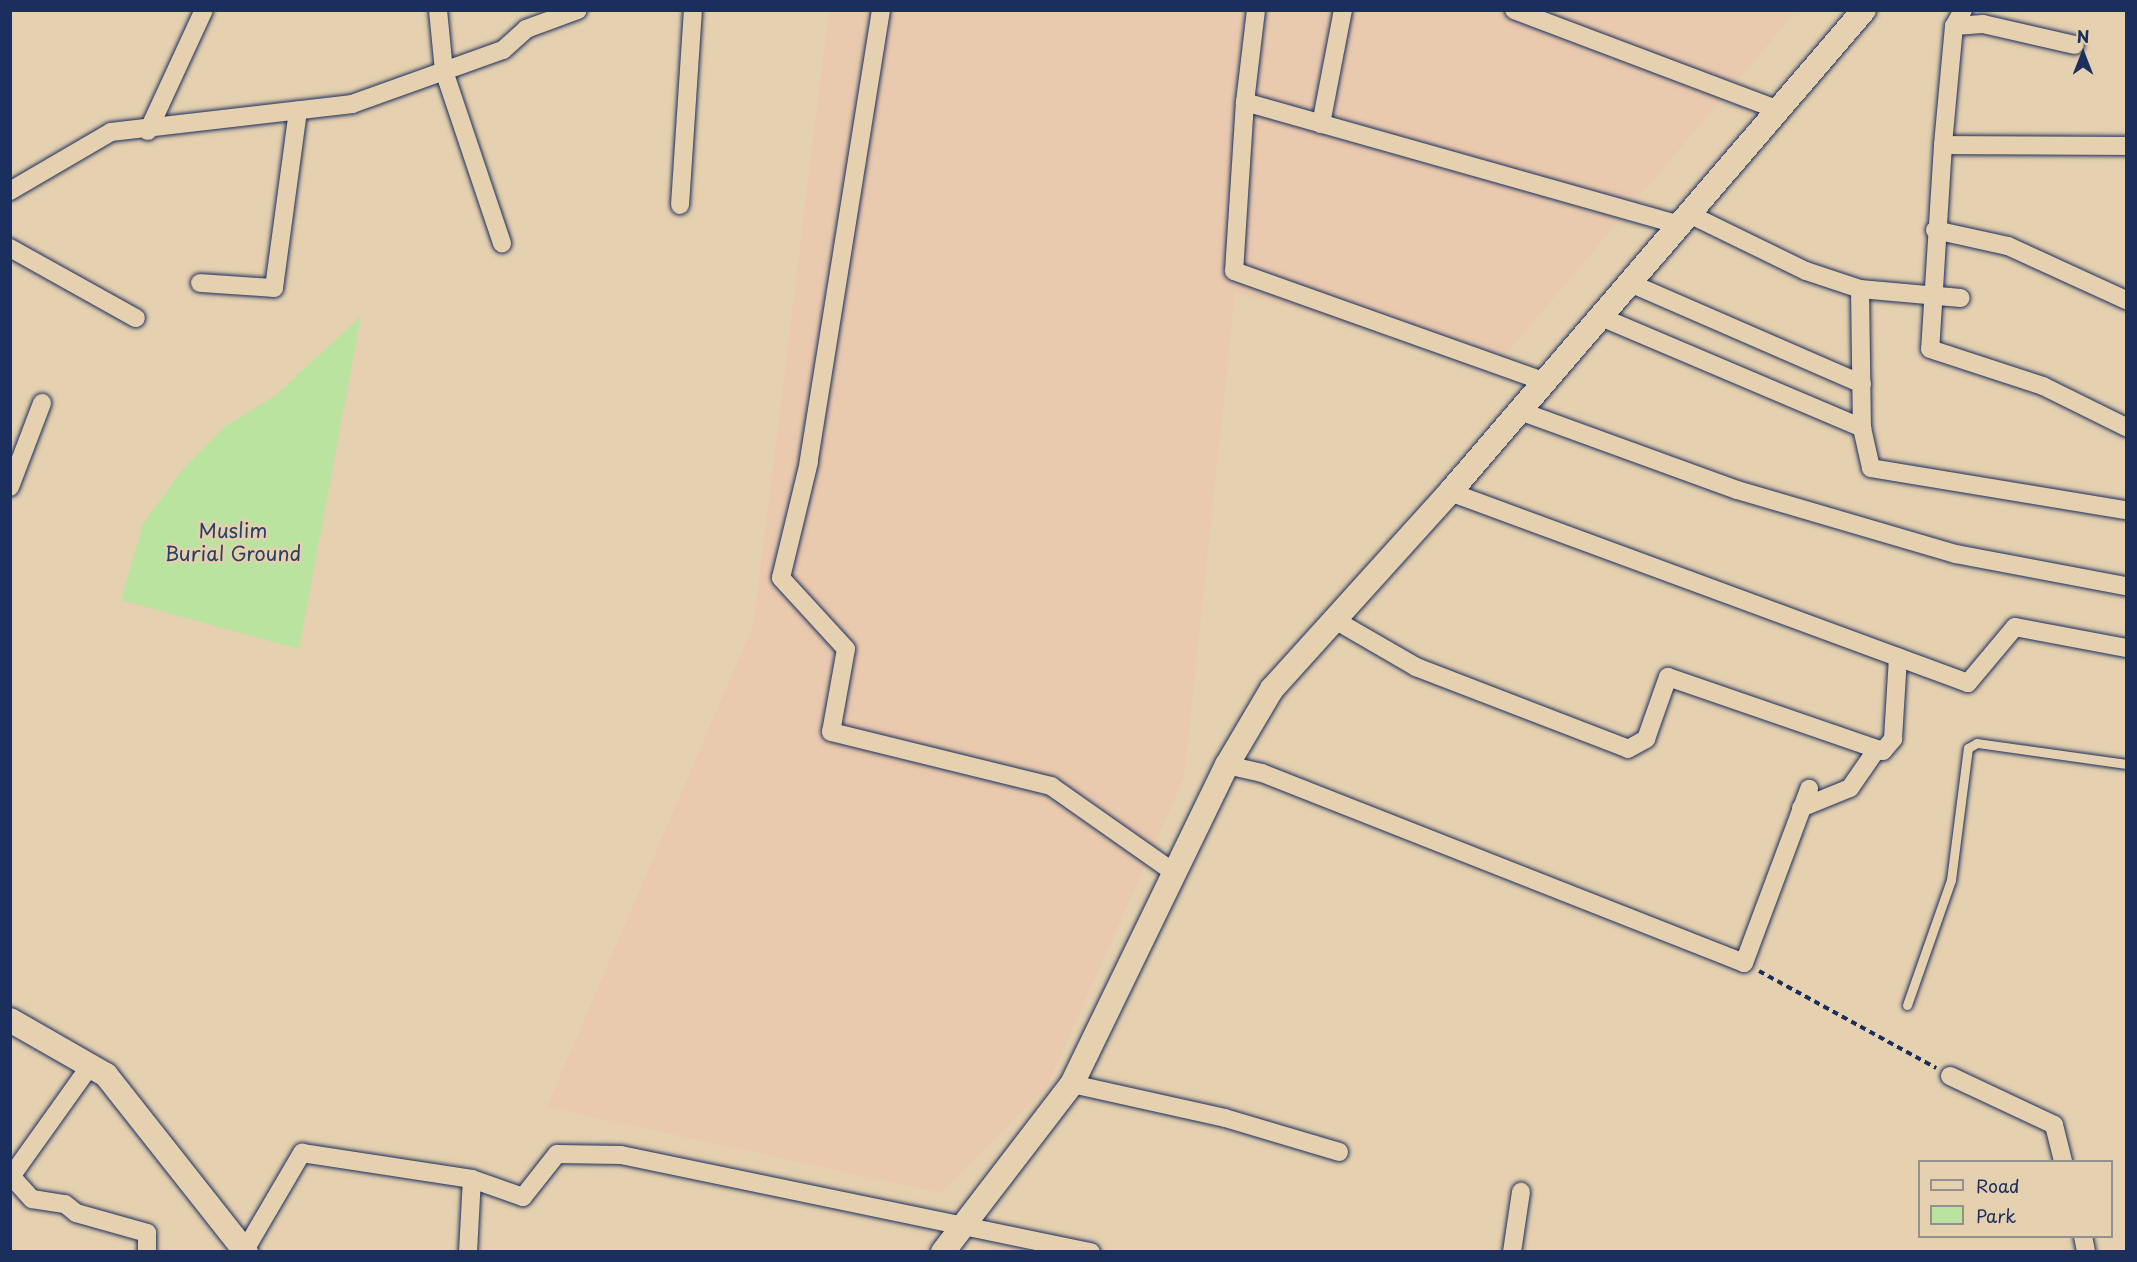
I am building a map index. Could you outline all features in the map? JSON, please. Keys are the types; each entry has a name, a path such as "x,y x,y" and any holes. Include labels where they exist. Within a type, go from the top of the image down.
{"main road":[{"path":"943,1251 1072,1084 1227,765 1272,689 1450,492 1864,10"},
{"path":"10,1020 106,1075 245,1251"}],"street":[{"path":"148,131 204,10"},
{"path":"438,10 444,71 502,243"},
{"path":"10,191 111,132 148,131 352,104 503,50 526,29 578,10"},
{"path":"680,205 693,10"},
{"path":"881,10 809,462 781,578 846,649 831,732 1051,786 1176,874"},
{"path":"1256,10 1245,102 1234,271 1545,382"},
{"path":"1321,124 1343,10"},
{"path":"1514,10 1779,110"},
{"path":"2074,45 1959,18 1943,145 1929,295 1930,350 2043,386 2127,427"},
{"path":"1245,102 1685,220 1806,271 1860,289 1960,298"},
{"path":"200,283 273,288 298,111"},
{"path":"1943,145 2127,146"},
{"path":"1935,230 2008,246 2127,300"},
{"path":"10,248 136,318"},
{"path":"1630,283 1862,384"},
{"path":"1860,289 1862,428 1871,468 2127,510"},
{"path":"1601,317 1862,428"},
{"path":"10,487 42,403"},
{"path":"1520,411 1737,490 1956,554 2127,586"},
{"path":"1450,492 1968,682 2015,627 2127,648"},
{"path":"1335,620 1416,668 1628,749 1646,739 1668,677 1883,751 1893,739 1898,657"},
{"path":"1802,808 1850,788 1876,749"},
{"path":"1227,765 1262,773 1744,963 1809,789"},
{"path":"90,1066 11,1177 32,1199 65,1204 76,1214 147,1233 147,1251"},
{"path":"1950,1076 2054,1125 2063,1160"},
{"path":"1072,1084 1225,1119 1339,1152"},
{"path":"245,1251 302,1153 472,1179 523,1197 557,1154 621,1155 964,1222 1091,1251"},
{"path":"468,1251 472,1179"},
{"path":"1512,1251 1521,1192"}],"lane":[{"path":"1907,1005 1951,880 1968,748 1977,743 2127,764"}],"path":[{"path":"1744,963 1950,1076"}],"shaded area":[{"path":"829,11 1796,11 1497,365 1235,292 1184,778 1047,1086 941,1193 547,1107 754,623"}],"green space":[{"name":"Muslim Burial Ground","path":"361,316 299,649 121,600 143,524 183,469 224,427 275,396"}]}
